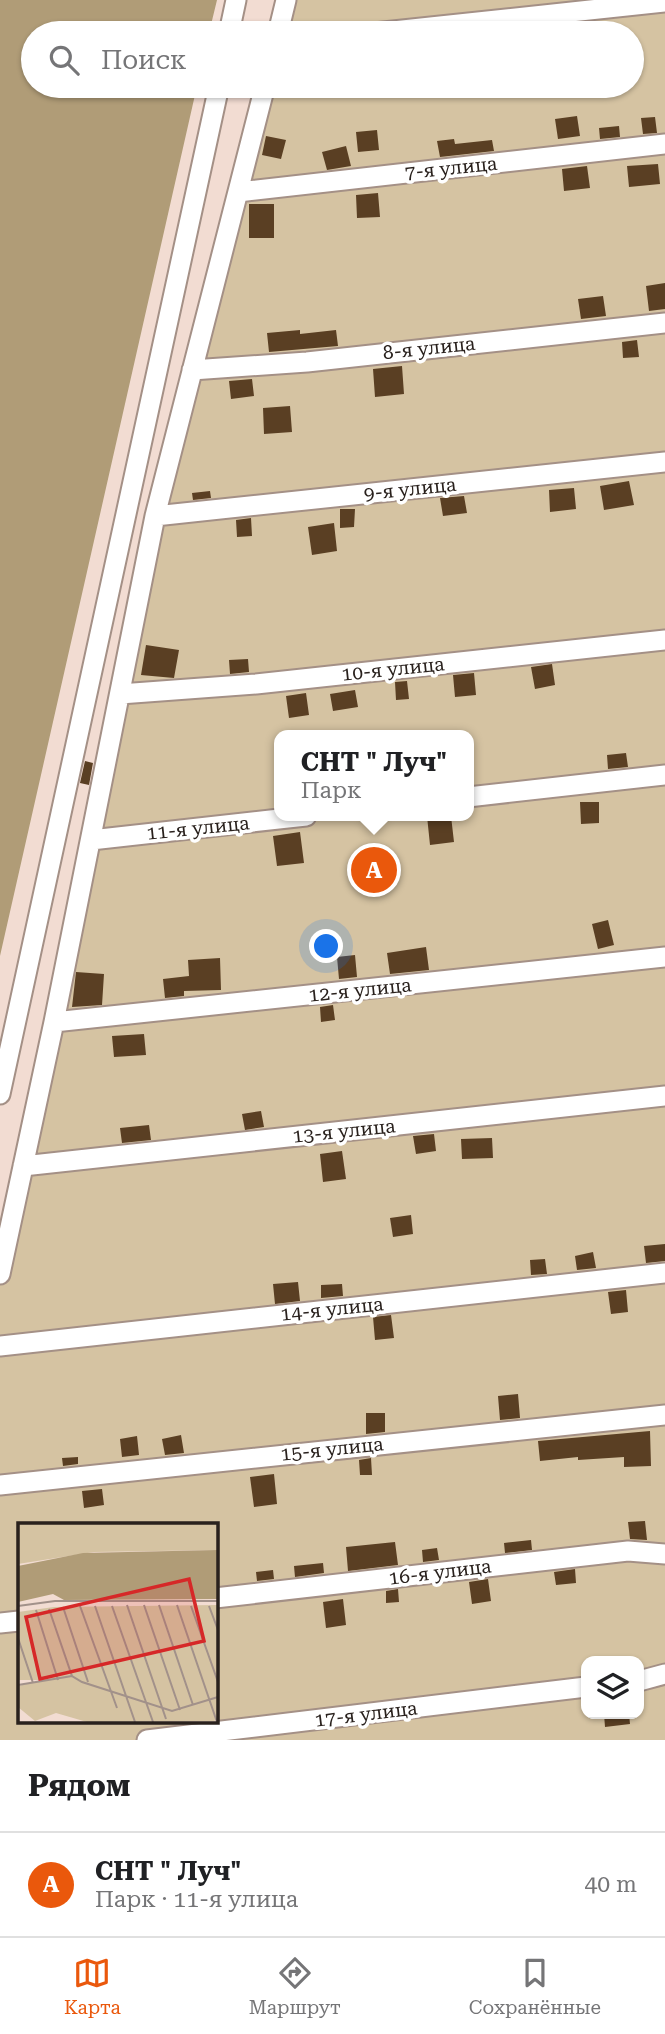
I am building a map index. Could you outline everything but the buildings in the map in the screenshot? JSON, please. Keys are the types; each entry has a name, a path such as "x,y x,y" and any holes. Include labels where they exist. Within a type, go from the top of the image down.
{"street":[{"path":"232,21 236,0"},
{"path":"281,21 286,0"},
{"path":"487,21 665,2"},
{"path":"0,1094 216,98"},
{"path":"0,1274 54,1022 155,516 262,98"},
{"name":"7-я улица","path":"237,192 665,144"},
{"name":"8-я улица","path":"192,370 307,362 665,323"},
{"name":"9-я улица","path":"155,516 665,462"},
{"name":"10-я улица","path":"120,694 256,684 665,640"},
{"path":"474,796 665,775"},
{"name":"11-я улица","path":"91,840 274,820"},
{"name":"12-я улица","path":"54,1022 665,957"},
{"name":"13-я улица","path":"23,1166 665,1096"},
{"name":"14-я улица","path":"0,1346 665,1273"},
{"name":"15-я улица","path":"0,1485 665,1415"},
{"name":"16-я улица","path":"217,1598 628,1550 665,1554"},
{"path":"0,1623 18,1621"},
{"path":"644,1680 665,1674"},
{"name":"17-я улица","path":"147,1740 581,1688"}],"shaded area":[{"path":"0,0 217,0 212,21 21,21 21,98 194,98 0,956"},
{"path":"278,0 665,0 665,1740 0,1740 0,1273 255,98 644,98 644,21 273,21"}],"place":[{"name":"СНТ \" Луч\"","path":"374,870"}]}
